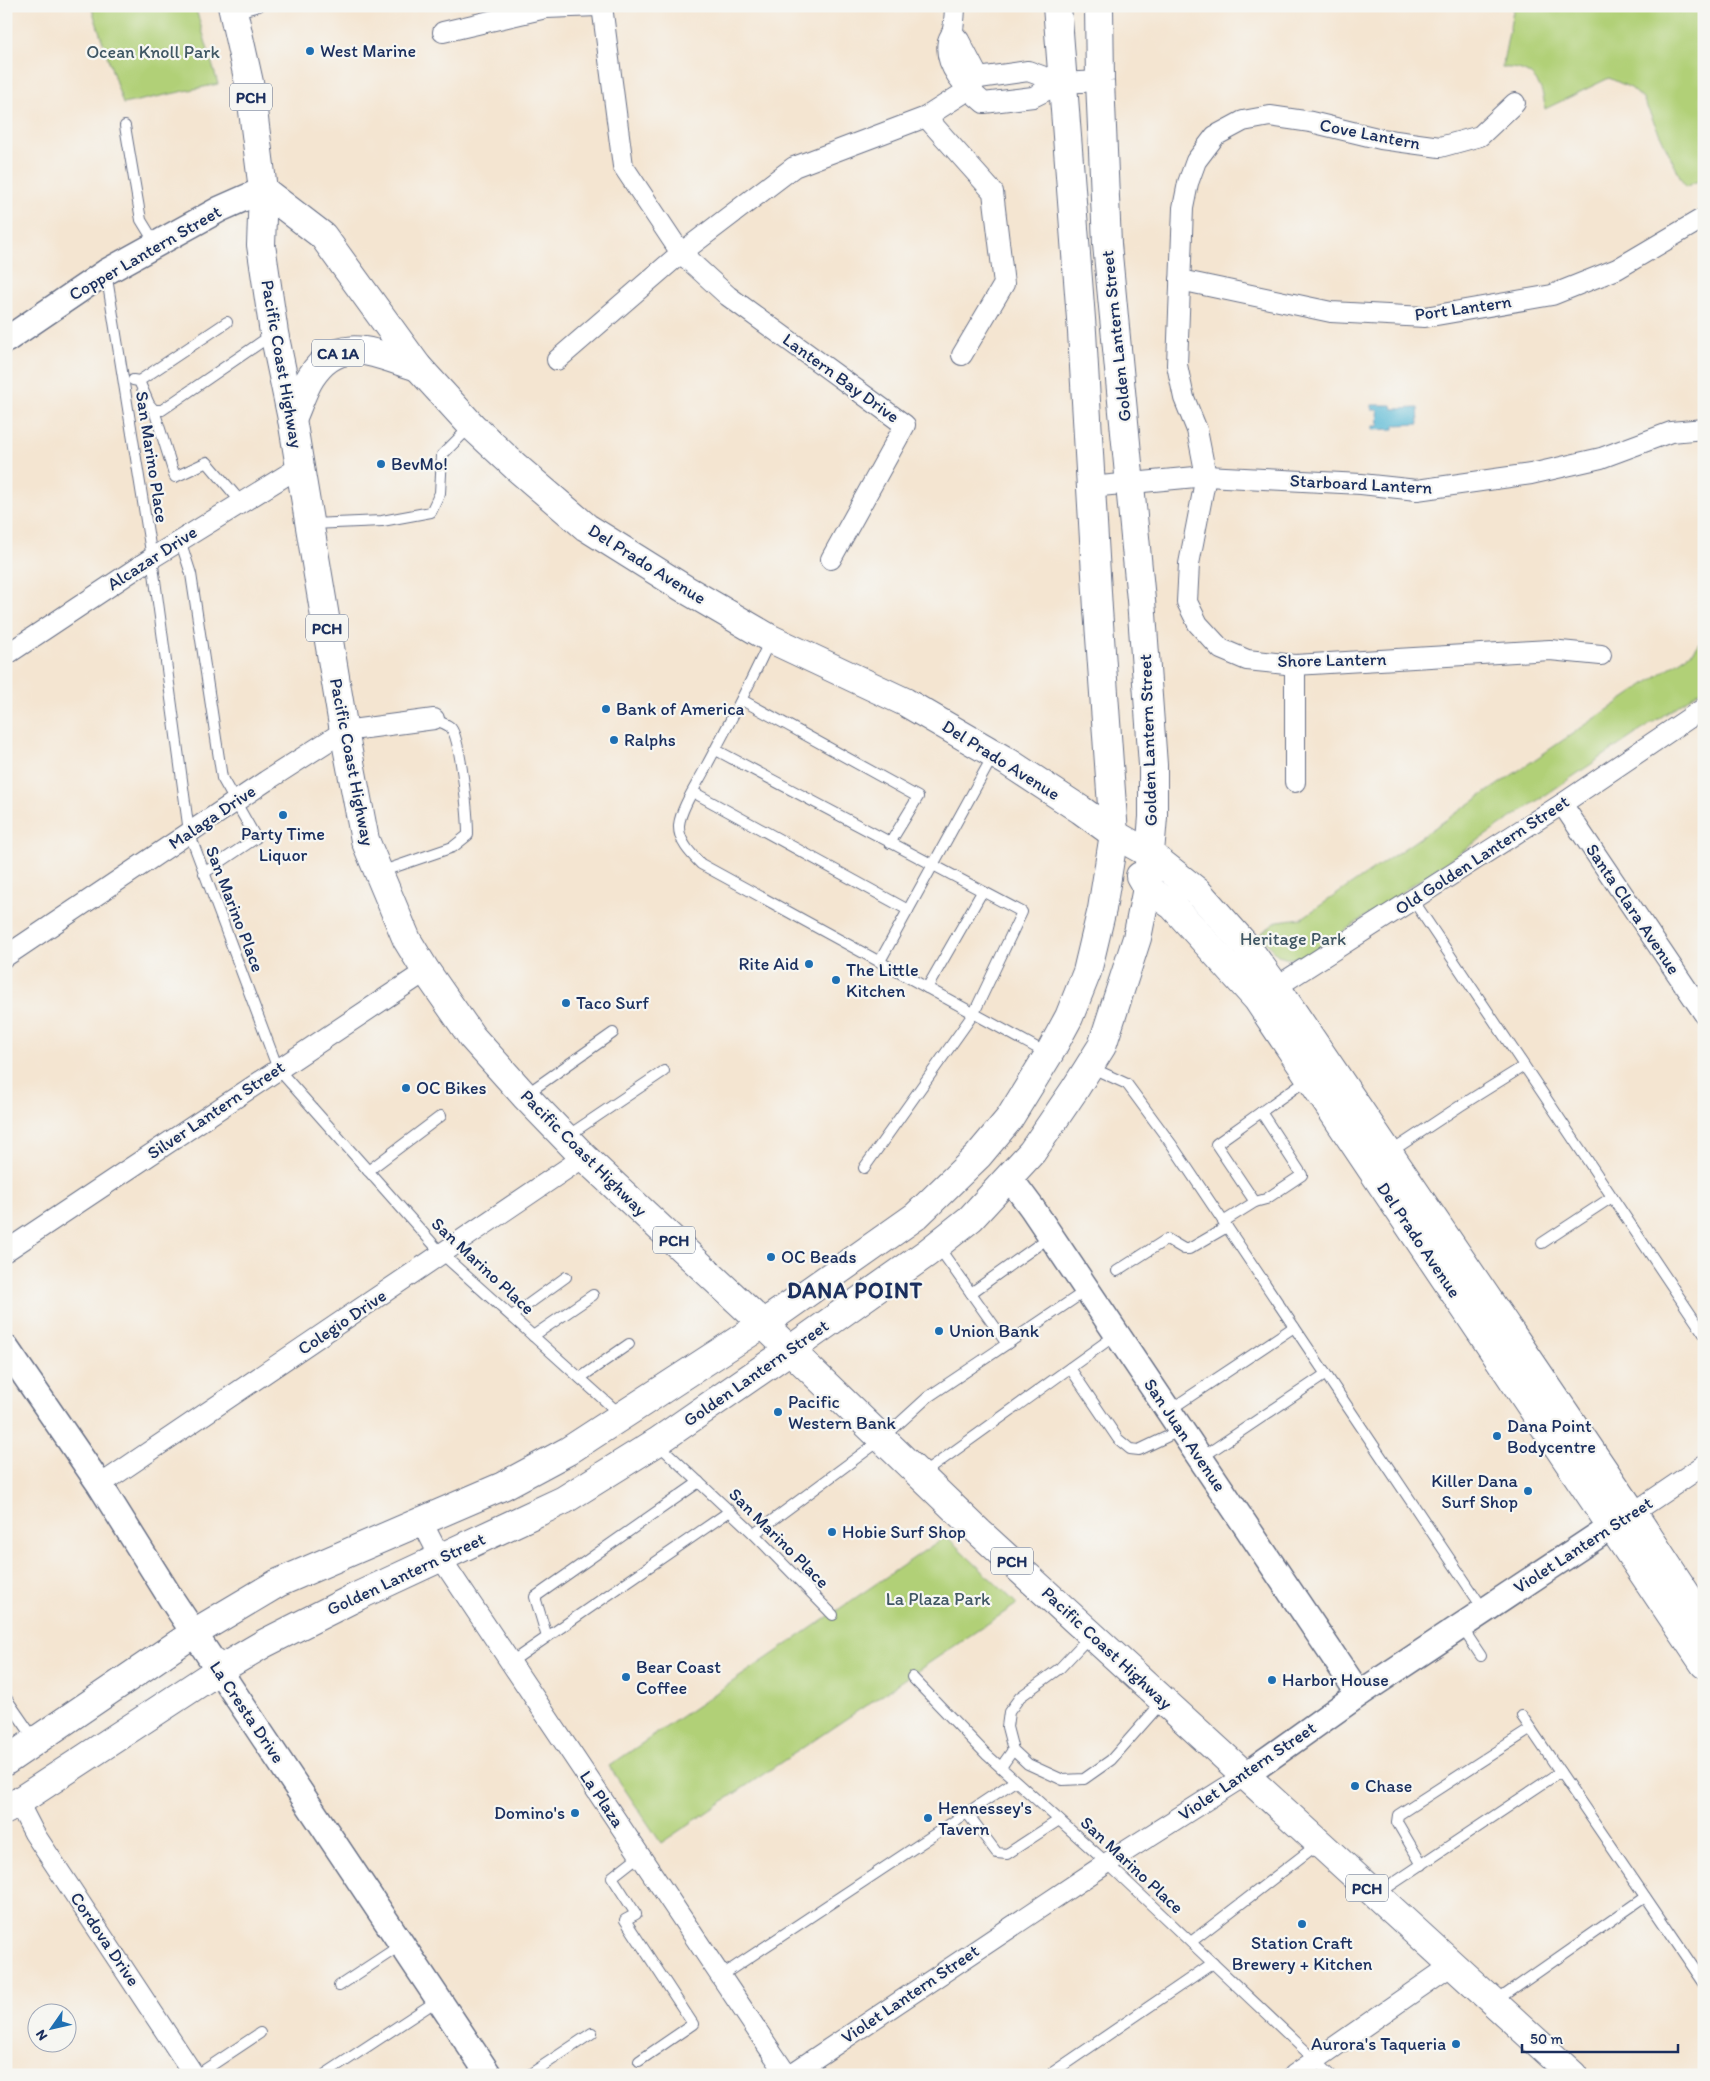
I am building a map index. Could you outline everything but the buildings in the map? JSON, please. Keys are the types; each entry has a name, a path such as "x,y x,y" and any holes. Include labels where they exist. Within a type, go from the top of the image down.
{"main road":[{"name":"Golden Lantern Street","path":"7,1772 36,1741 194,1633 278,1583 511,1481 568,1451 763,1324 916,1216 978,1156 1003,1126 1048,1054 1069,1017 1087,972 1102,909 1114,834 1090,487 1082,332 1061,83 1057,6"},
{"name":"Golden Lantern Street","path":"12,1806 218,1670 273,1639 440,1557 564,1500 657,1442 790,1350 937,1245 971,1218 1032,1152 1102,1046 1138,938 1147,888 1150,854 1153,818 1153,765 1130,482 1107,244 1100,81 1099,6"},
{"name":"Pacific Coast Highway","path":"232,10 250,87 263,190 261,245 274,333 301,466 344,731 365,840 407,940 426,971 472,1037 525,1096 584,1157 763,1324 920,1476 1244,1776 1573,2075"},
{"name":"Del Prado Avenue","path":"263,190 323,236 418,367 472,426 516,468 586,527 685,589 771,639 905,702 994,754 1081,810 1114,834 1150,854 1198,892 1247,947 1266,993 1310,1078 1623,1520 1704,1621"},
{"name":"CA 1A","path":"292,419 310,378 320,364 334,354 346,350 359,350 418,367"},
{"name":"Del Prado Avenue","path":"1114,834 1147,888 1173,906 1225,961 1266,993 1388,1154 1623,1520 1704,1664"},
{"path":"12,1806 7,1772 65,1738 72,1731 74,1716"}],"street":[{"path":"443,32 546,8 598,6"},
{"name":"Lantern Bay Drive","path":"602,6 623,166 681,253 728,296 905,426 831,559"},
{"path":"956,6 952,32 948,40 950,59 957,77 973,84 984,103 1033,97 1061,83"},
{"path":"557,360 681,253 794,167 926,117 973,84 1028,71 1061,83 1100,81"},
{"name":"Cove Lantern","path":"1180,280 1183,208 1188,183 1196,161 1215,136 1243,121 1270,116 1311,122 1381,139 1440,147 1480,136 1515,103"},
{"path":"926,117 993,192 1004,284 962,354"},
{"name":"Copper Lantern Street","path":"6,340 106,272 155,243 220,209 263,190"},
{"name":"Port Lantern","path":"1180,280 1331,312 1425,317 1552,295 1617,269 1700,220"},
{"path":"1180,280 1176,365 1184,398 1197,430 1206,476"},
{"name":"Starboard Lantern","path":"1090,487 1206,476 1361,484 1417,490 1531,474 1601,458 1671,432 1704,429"},
{"name":"Alcazar Drive","path":"6,655 180,540 301,466"},
{"name":"Shore Lantern","path":"1206,476 1189,564 1187,602 1198,624 1221,648 1247,660 1295,665 1550,650 1601,655"},
{"path":"1295,665 1295,782"},
{"name":"Old Golden Lantern Street","path":"1266,993 1562,804 1704,708"},
{"name":"Malaga Drive","path":"6,956 189,832 344,731 434,719"},
{"name":"Santa Clara Avenue","path":"1562,804 1704,1014"},
{"name":"Silver Lantern Street","path":"6,1251 426,971"},
{"name":"Colegio Drive","path":"100,1485 584,1157"},
{"name":"San Juan Avenue","path":"1009,1177 1051,1236 1359,1694"},
{"name":"La Cresta Drive","path":"6,1348 100,1485 218,1670 489,2075"},
{"name":"Violet Lantern Street","path":"788,2075 1107,1863 1244,1776 1359,1694 1704,1465"},
{"name":"La Plaza","path":"422,1520 440,1557 788,2075"},
{"name":"Cordova Drive","path":"12,1806 34,1833 195,2075"},
{"path":"1294,2075 1452,1965"}],"lane":[{"path":"232,10 260,6"},
{"path":"125,126 141,220 155,243"},
{"name":"San Marino Place","path":"106,272 152,558 189,832 278,1069 442,1254 622,1416"},
{"path":"123,377 139,381 227,322"},
{"path":"154,410 162,410 274,333"},
{"path":"139,381 149,404 154,410 175,477 208,462 241,502"},
{"path":"310,524 382,521 431,512 440,493 442,455 472,426"},
{"path":"180,540 191,574 222,778 256,838 204,873"},
{"path":"771,639 742,700 693,792 679,825 682,840 690,854 702,864 1048,1054"},
{"path":"742,700 918,797 890,843"},
{"path":"379,872 453,847 468,835 467,802 457,740 451,728 434,719"},
{"path":"716,750 1022,912 974,1013 864,1168"},
{"path":"880,961 994,754"},
{"path":"693,792 908,910"},
{"path":"927,988 982,892"},
{"path":"1412,900 1704,1334"},
{"path":"525,1096 613,1033"},
{"path":"1089,1066 1126,1084 1172,1145 1484,1610"},
{"path":"1388,1154 1524,1066"},
{"path":"565,1138 664,1072"},
{"path":"1255,1202 1216,1144 1310,1078"},
{"path":"1117,1271 1165,1240 1170,1240 1184,1249 1189,1249 1255,1202 1266,1199 1302,1175 1262,1112"},
{"path":"368,1170 441,1116"},
{"path":"1542,1243 1612,1197"},
{"path":"971,1294 1051,1236"},
{"path":"937,1245 1007,1344"},
{"path":"512,1316 566,1277"},
{"path":"754,1534 882,1439 928,1397 1087,1290"},
{"path":"533,1336 593,1295"},
{"path":"1070,1368 1118,1439 1130,1448 1139,1450 1174,1420 1294,1327"},
{"path":"920,1476 1117,1334"},
{"path":"580,1378 629,1344"},
{"path":"1200,1458 1326,1374"},
{"name":"San Marino Place","path":"657,1442 754,1534 833,1616"},
{"path":"547,1637 535,1597 699,1482"},
{"path":"511,1662 730,1511"},
{"path":"1460,1626 1481,1656"},
{"path":"1091,1634 1060,1668 1020,1697 1009,1712 1007,1727 1013,1750 1028,1764 1063,1780 1084,1779 1111,1760 1164,1700"},
{"name":"San Marino Place","path":"912,1677 1001,1768 1107,1863 1331,2075"},
{"path":"6,1698 36,1741"},
{"path":"1522,1716 1645,1897 1702,1977"},
{"path":"1422,1865 1397,1822 1398,1816 1531,1729"},
{"path":"1001,1768 1013,1750"},
{"path":"1376,1895 1560,1772"},
{"path":"721,1976 1015,1781"},
{"path":"967,1813 997,1853 1007,1854 1059,1820"},
{"path":"1191,1942 1319,1844"},
{"path":"639,2061 693,2024 625,1920 636,1914 612,1877 640,1855"},
{"path":"1494,2003 1645,1897"},
{"path":"339,1986 402,1944"},
{"path":"1049,2075 1214,1964"},
{"path":"324,2075 439,1999"},
{"path":"529,2075 592,2032"},
{"path":"195,2075 260,2033"}],"green space":[{"name":"Ocean Knoll Park","path":"91,6 195,6 218,84 123,104"},
{"path":"1514,6 1704,6 1704,182 1698,181 1685,187 1643,99 1631,88 1609,78 1545,109 1542,91 1534,78 1521,70 1502,68"},
{"name":"Heritage Park","path":"1704,637 1704,688 1310,954 1292,958 1280,956 1260,934 1278,921 1302,918 1694,651"},
{"name":"La Plaza Park","path":"946,1536 1017,1604 661,1843 609,1766"}],"water":[{"path":"1372,405 1392,405 1393,409 1418,408 1419,424 1394,425 1394,429 1373,430 1373,426 1379,426 1378,410 1372,410"}],"place":[{"name":"West Marine","path":"310,51"},
{"name":"BevMo!","path":"381,464"},
{"name":"Bank of America","path":"606,709"},
{"name":"Ralphs","path":"614,740"},
{"name":"Party Time Liquor","path":"283,815"},
{"name":"Rite Aid","path":"809,964"},
{"name":"The Little Kitchen","path":"836,980"},
{"name":"Taco Surf","path":"566,1003"},
{"name":"OC Bikes","path":"406,1088"},
{"name":"OC Beads","path":"771,1257"},
{"name":"Union Bank","path":"939,1331"},
{"name":"Pacific Western Bank","path":"778,1412"},
{"name":"Dana Point Bodycentre","path":"1497,1436"},
{"name":"Killer Dana Surf Shop","path":"1528,1491"},
{"name":"Hobie Surf Shop","path":"832,1532"},
{"name":"Bear Coast Coffee","path":"626,1677"},
{"name":"Harbor House","path":"1272,1680"},
{"name":"Chase","path":"1355,1786"},
{"name":"Domino's","path":"575,1813"},
{"name":"Hennessey's Tavern","path":"928,1818"},
{"name":"Station Craft Brewery + Kitchen","path":"1302,1924"},
{"name":"Aurora's Taqueria","path":"1456,2044"}],"district":[{"name":"DANA POINT","path":"855,1290"}]}
